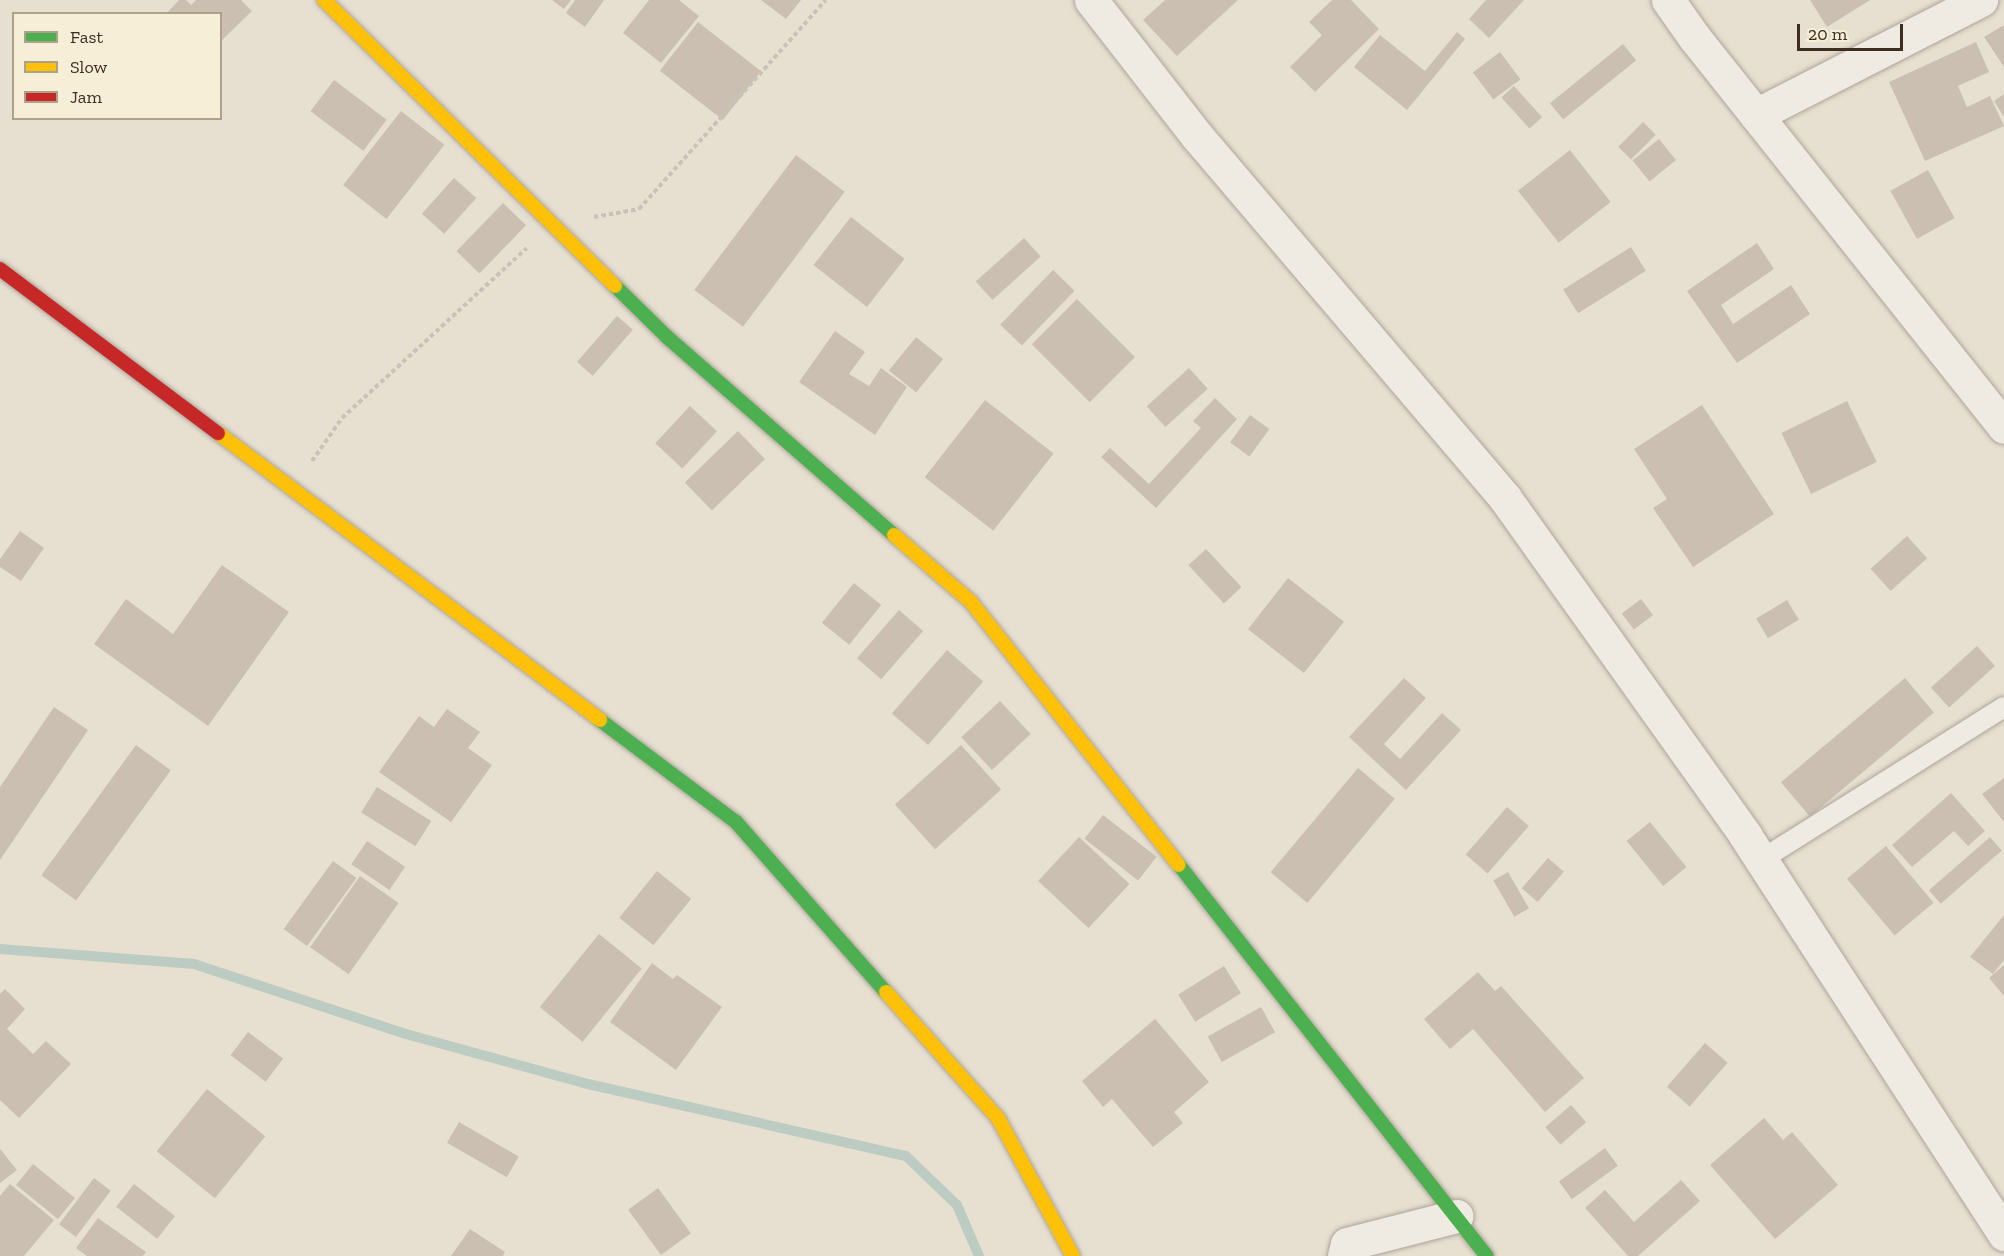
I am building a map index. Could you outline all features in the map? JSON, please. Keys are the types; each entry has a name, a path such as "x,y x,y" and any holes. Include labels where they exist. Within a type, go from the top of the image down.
{"street":[{"path":"324,0 667,337 971,602 1487,1256"},
{"path":"1091,0 1197,136 1505,498 1761,860 2004,1234"},
{"path":"1668,0 1694,37 2004,427"},
{"path":"1756,115 1981,0"},
{"path":"0,269 736,822 998,1118 1073,1256"},
{"path":"1344,1256 1347,1244 1456,1216"}],"lane":[{"path":"1761,860 2004,707"}],"building":[{"path":"179,0 186,0 191,5 196,0 241,0 252,11 222,40 222,12 168,12"},
{"path":"552,0 571,0 564,9"},
{"path":"575,0 604,0 585,27 566,13"},
{"path":"649,0 679,0 699,16 661,63 623,33"},
{"path":"761,0 801,0 786,19"},
{"path":"1165,0 1238,0 1177,56 1143,20"},
{"path":"1332,0 1351,0 1379,29 1315,92 1290,67 1322,35 1309,22"},
{"path":"1486,0 1524,0 1489,38 1469,19"},
{"path":"1810,0 1870,0 1827,27"},
{"path":"698,22 761,71 723,120 660,71"},
{"path":"2004,25 2004,67 1984,37"},
{"path":"1457,32 1465,39 1407,110 1354,67 1380,35 1425,71"},
{"path":"1976,42 1989,72 1958,86 1967,107 1990,96 2004,126 1925,161 1889,82"},
{"path":"1623,44 1636,60 1563,119 1550,103"},
{"path":"1500,52 1520,79 1493,100 1473,72"},
{"path":"334,80 387,120 363,151 311,111"},
{"path":"1514,86 1542,117 1529,129 1501,97"},
{"path":"2004,94 2004,117 1994,101"},
{"path":"401,111 444,145 386,219 343,185"},
{"path":"1643,122 1656,135 1631,159 1618,147"},
{"path":"1659,139 1676,160 1650,181 1633,160"},
{"path":"1570,150 1611,202 1559,243 1518,191"},
{"path":"796,155 845,192 743,327 694,290"},
{"path":"1928,170 1955,218 1917,239 1890,191"},
{"path":"454,178 476,198 444,234 422,214"},
{"path":"503,203 526,225 479,273 456,251"},
{"path":"851,217 905,259 867,307 813,265"},
{"path":"1024,238 1041,257 992,300 976,281"},
{"path":"1757,243 1774,269 1721,305 1733,324 1791,285 1810,314 1737,363 1687,291"},
{"path":"1631,247 1646,271 1578,313 1563,289"},
{"path":"1053,270 1075,291 1022,346 1000,325"},
{"path":"1077,299 1135,357 1090,402 1032,344"},
{"path":"617,316 633,330 593,376 577,362"},
{"path":"835,331 865,352 849,374 869,386 881,368 907,387 875,435 799,382"},
{"path":"916,337 943,359 916,392 889,370"},
{"path":"1189,368 1208,389 1165,427 1147,406"},
{"path":"1215,398 1237,419 1156,508 1101,457 1110,448 1149,484 1201,428 1193,421"},
{"path":"985,400 1054,454 993,531 925,477"},
{"path":"1847,401 1877,462 1811,494 1781,433"},
{"path":"1702,405 1774,514 1693,567 1653,508 1667,499 1634,449"},
{"path":"690,406 717,431 682,469 655,443"},
{"path":"1250,415 1269,429 1249,457 1230,443"},
{"path":"738,431 765,459 712,510 685,482"},
{"path":"20,531 44,548 21,581 0,567 0,559"},
{"path":"1907,536 1927,558 1891,591 1871,569"},
{"path":"1206,549 1241,587 1224,603 1188,565"},
{"path":"222,565 289,612 208,726 94,644 126,599 173,634"},
{"path":"1288,578 1344,622 1304,673 1248,629"},
{"path":"854,583 881,605 849,645 822,623"},
{"path":"1641,599 1653,615 1634,629 1622,613"},
{"path":"1787,600 1799,620 1768,638 1756,619"},
{"path":"899,610 923,631 881,679 857,658"},
{"path":"1977,646 1995,666 1949,708 1931,687"},
{"path":"947,650 983,681 928,745 892,713"},
{"path":"1404,678 1426,698 1384,744 1400,759 1442,713 1461,730 1406,790 1349,737"},
{"path":"1905,678 1934,712 1810,817 1781,782"},
{"path":"1000,701 1031,734 992,770 961,737"},
{"path":"54,707 88,730 0,860 0,787"},
{"path":"447,709 480,732 468,748 492,765 451,822 379,772 419,716 434,727"},
{"path":"136,745 171,770 76,901 41,875"},
{"path":"961,745 1001,790 935,849 895,805"},
{"path":"1358,768 1395,799 1307,903 1271,872"},
{"path":"2004,778 2004,822 1982,794"},
{"path":"377,787 431,821 415,846 361,812"},
{"path":"1951,793 1985,831 1968,846 1954,831 1912,867 1892,845"},
{"path":"1507,807 1529,826 1488,874 1466,855"},
{"path":"1103,815 1157,857 1138,881 1085,839"},
{"path":"1650,822 1687,867 1663,886 1627,841"},
{"path":"1079,837 1129,884 1089,928 1038,881"},
{"path":"1990,837 2002,851 1941,904 1929,890"},
{"path":"367,841 405,867 389,890 351,864"},
{"path":"1886,846 1934,903 1894,935 1847,879"},
{"path":"1548,858 1564,872 1538,902 1522,888"},
{"path":"333,861 356,878 307,946 284,929"},
{"path":"657,871 691,899 653,945 619,918"},
{"path":"1508,872 1529,908 1514,917 1493,881"},
{"path":"360,876 399,903 349,974 310,947"},
{"path":"2004,915 2004,960 1993,974 1970,957"},
{"path":"599,934 642,969 583,1042 540,1007"},
{"path":"652,963 673,979 677,975 722,1007 676,1070 610,1022"},
{"path":"2004,965 2004,996 1989,978"},
{"path":"1224,966 1241,993 1195,1022 1178,995"},
{"path":"1478,972 1495,991 1501,986 1584,1078 1545,1112 1473,1029 1450,1049 1424,1019"},
{"path":"5,989 25,1009 7,1029 33,1054 46,1041 71,1064 19,1118 0,1100 0,994"},
{"path":"1261,1007 1275,1032 1222,1062 1208,1037"},
{"path":"1155,1019 1209,1082 1174,1112 1183,1123 1153,1147 1112,1099 1103,1107 1082,1081"},
{"path":"248,1032 283,1058 266,1082 231,1055"},
{"path":"1705,1043 1728,1063 1690,1106 1667,1087"},
{"path":"207,1089 265,1136 215,1198 157,1151"},
{"path":"1571,1105 1586,1122 1560,1145 1545,1127"},
{"path":"1764,1118 1783,1140 1792,1132 1838,1185 1775,1239 1710,1165"},
{"path":"459,1122 519,1156 507,1177 447,1143"},
{"path":"1605,1148 1618,1166 1572,1199 1559,1182"},
{"path":"0,1149 17,1170 0,1183"},
{"path":"33,1164 75,1198 58,1219 16,1185"},
{"path":"94,1178 111,1191 76,1237 59,1224"},
{"path":"1681,1180 1700,1201 1638,1256 1628,1256 1585,1208 1605,1190 1634,1222"},
{"path":"10,1184 54,1220 24,1256 0,1256 0,1196"},
{"path":"134,1184 175,1216 157,1239 116,1207"},
{"path":"658,1188 691,1233 661,1255 628,1210"},
{"path":"98,1218 146,1252 143,1256 87,1256 76,1248"},
{"path":"470,1229 505,1252 503,1256 451,1256"}],"waterway":[{"path":"0,949 194,964 406,1034 588,1084 906,1156 957,1205 979,1256"}],"traffic: fast":[{"path":"615,286 667,337 894,535"},
{"path":"600,720 736,822 886,992"},
{"path":"1179,865 1487,1256"}],"traffic: slow":[{"path":"324,0 615,286"},
{"path":"218,433 600,720"},
{"path":"894,535 971,602 1179,865"},
{"path":"886,992 998,1118 1073,1256"}],"traffic: jam":[{"path":"0,269 218,433"}]}
